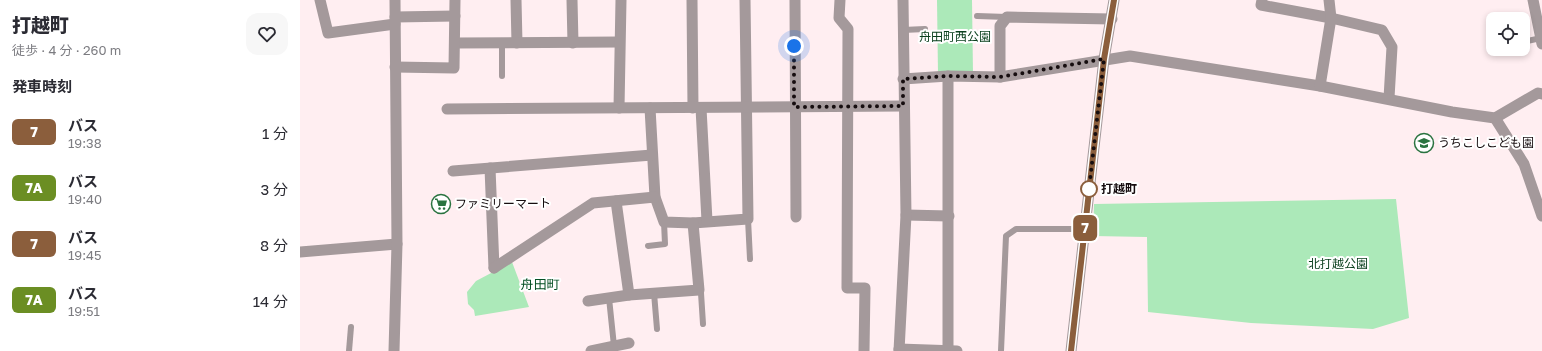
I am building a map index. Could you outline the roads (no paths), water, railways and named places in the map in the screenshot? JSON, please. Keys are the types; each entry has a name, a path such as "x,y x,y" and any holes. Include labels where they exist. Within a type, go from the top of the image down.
{"street":[{"path":"320,0 328,33 395,20 455,16"},
{"path":"394,351 397,244 395,0"},
{"path":"395,67 454,68 454,0"},
{"path":"516,0 517,43"},
{"path":"572,0 573,42"},
{"path":"619,108 621,0"},
{"path":"692,0 697,108 707,221"},
{"path":"650,108 655,197 664,222 693,223 748,219 745,0"},
{"path":"795,0 794,107 796,217"},
{"path":"840,0 839,18 848,29 847,288 865,288 864,351"},
{"path":"903,0 903,106 906,215 899,350 957,351"},
{"path":"1071,351 1104,59 1112,19 1114,0"},
{"path":"1262,0 1261,5 1331,18 1382,30 1392,47 1389,98"},
{"path":"1320,86 1331,18 1329,0"},
{"path":"1533,0 1541,41"},
{"path":"1000,77 1000,26 1007,17 1112,19"},
{"path":"455,43 620,42"},
{"path":"903,79 948,76 1000,77 1130,56 1320,86 1389,98 1452,112 1495,118 1538,93 1542,94"},
{"path":"948,76 948,351"},
{"path":"447,110 903,106"},
{"path":"1495,118 1524,164 1542,216"},
{"path":"453,171 652,155"},
{"path":"490,168 494,268 593,203 655,197"},
{"path":"616,201 629,295"},
{"path":"906,215 949,216"},
{"path":"588,301 629,295 699,290 693,223"},
{"path":"300,252 397,244"},
{"path":"591,351 629,343"}],"lane":[{"path":"977,16 1007,17"},
{"path":"903,30 926,30"},
{"path":"1530,42 1541,41"},
{"path":"502,43 502,76"},
{"path":"748,219 750,259"},
{"path":"648,246 665,244 664,222"},
{"path":"1001,351 1006,236 1016,229 1085,229"},
{"path":"699,290 701,293 703,324"},
{"path":"654,293 657,329"},
{"path":"609,298 614,346"},
{"path":"349,351 351,327"}],"place":[{"name":"うちこしこども園","path":"1424,143"},
{"name":"打越町","path":"1089,189"},
{"name":"ファミリーマート","path":"441,204"}],"district":[{"name":"舟田町","path":"540,284"}],"park label":[{"name":"舟田町西公園","path":"955,37"},
{"name":"北打越公園","path":"1338,264"}]}
